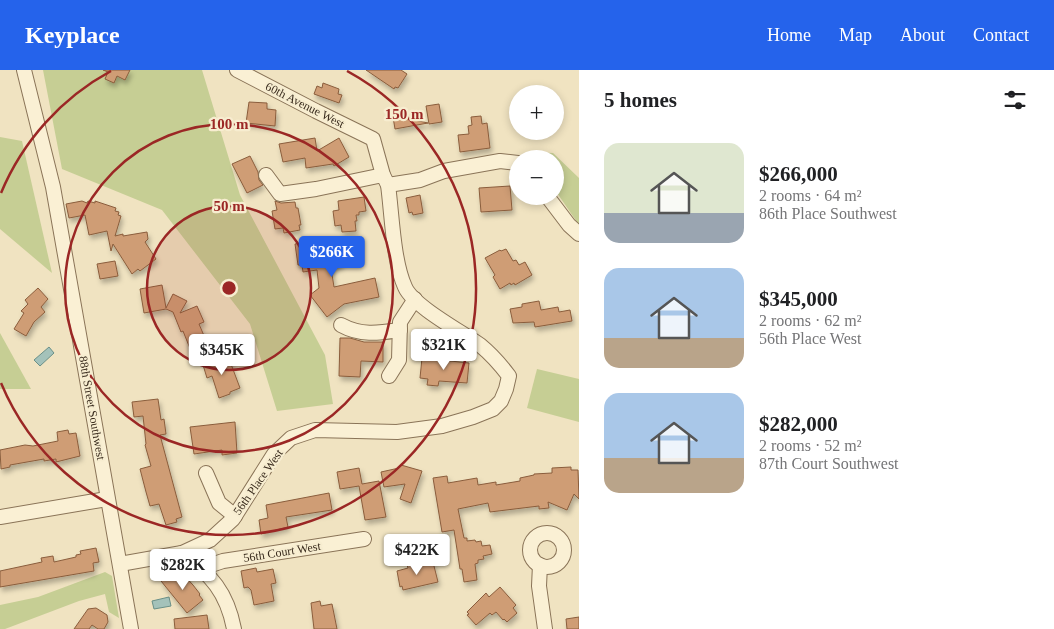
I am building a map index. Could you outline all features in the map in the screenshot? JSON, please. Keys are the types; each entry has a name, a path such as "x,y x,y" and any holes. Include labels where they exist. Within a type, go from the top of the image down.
{"street":[{"name":"88th Street Southwest","path":"24,70 53,187 131,629"},
{"name":"60th Avenue West","path":"237,70 373,139 386,180"},
{"path":"266,174 280,194 386,180 420,180 444,171 500,161 509,162"},
{"path":"386,180 398,265 405,289 415,299 400,322 399,360 389,376"},
{"path":"554,205 579,234"},
{"name":"56th Place West","path":"120,564 182,553 210,540 235,516 274,454 291,438 315,430 397,432 442,426 474,417 493,409 501,401 509,376 500,363 481,346 415,299"},
{"path":"341,325 362,333 400,330"},
{"path":"206,473 219,503 235,516"},
{"path":"0,517 107,498"},
{"name":"56th Court West","path":"202,568 223,561 364,539"},
{"path":"182,553 202,568 224,596 234,629"},
{"path":"540,565 539,586 545,629"}],"green space":[{"path":"43,70 202,70 240,195 325,355 333,404 277,411 250,324 162,210 62,169"},
{"path":"0,137 22,141 52,273 0,229"},
{"path":"564,164 579,178 579,225 564,203"},
{"path":"0,333 31,389 0,389"},
{"path":"537,369 579,379 579,422 527,408"},
{"path":"105,572 112,576 119,618 109,612 105,594 79,601 5,629 0,629 0,605 38,597"}],"water":[{"path":"49,347 54,353 40,366 34,360"},
{"path":"169,597 171,606 154,609 152,601"}],"building":[{"path":"103,70 130,70 125,80 117,76 114,83 105,79 108,72"},
{"path":"366,70 401,70 407,74 398,88 395,87 394,89"},
{"path":"323,83 339,89 338,94 342,95 339,103 314,94 317,86 322,88"},
{"path":"249,102 267,103 267,109 276,110 275,126 246,123"},
{"path":"439,104 442,122 429,124 426,106"},
{"path":"404,115 405,118 428,123 395,129 393,117"},
{"path":"481,116 482,124 487,123 490,148 460,152 458,135 469,134 468,126 472,125 471,117"},
{"path":"315,138 317,151 339,138 349,157 334,166 333,164 306,168 305,158 283,162 279,144"},
{"path":"250,156 258,172 259,180 263,185 247,193 232,164"},
{"path":"509,186 509,205 512,205 512,210 481,212 479,188"},
{"path":"420,195 423,213 413,215 412,212 409,213 406,198"},
{"path":"364,197 366,211 359,212 359,215 356,215 356,231 342,232 341,225 335,226 333,211 339,210 338,201"},
{"path":"82,201 95,203 95,201 116,208 115,211 119,212 118,215 121,216 115,236 147,232 148,239 145,242 156,259 140,271 138,269 132,274 113,244 111,251 107,231 89,235 85,215 69,218 66,204"},
{"path":"275,201 281,203 295,202 296,208 298,208 300,230 284,233 283,228 275,229 272,211 277,210"},
{"path":"312,241 313,247 338,242 342,263 340,266 331,268 334,287 375,278 379,297 344,304 327,317 310,295 319,288 317,270 303,272 302,265 298,265 295,244"},
{"path":"506,249 513,261 516,260 519,265 525,262 532,275 515,285 510,283 500,289 493,277 495,275 485,258"},
{"path":"115,261 118,276 100,279 97,264"},
{"path":"162,285 166,308 173,294 187,301 180,313 197,306 204,322 199,324 208,345 191,351 173,312 166,309 144,313 140,289"},
{"path":"38,288 48,299 41,307 45,312 34,322 26,336 14,329 24,313 21,311 28,304 25,300"},
{"path":"539,301 541,310 558,307 559,312 570,310 572,321 535,327 534,322 513,323 510,309 522,307 522,304"},
{"path":"340,338 350,338 364,342 383,342 383,362 361,361 360,377 339,376"},
{"path":"228,356 240,388 219,398 212,376 207,378 203,365"},
{"path":"422,358 469,363 467,383 439,381 438,386 427,385 428,379 420,378"},
{"path":"158,399 161,420 164,419 166,434 160,435 182,517 176,519 177,522 166,525 159,504 150,506 146,492 140,469 151,466 145,445 143,416 134,417 132,402"},
{"path":"235,422 237,453 222,455 222,450 194,454 190,427"},
{"path":"68,430 69,434 76,433 80,456 56,462 56,459 44,461 44,459 10,465 10,467 1,469 0,450 58,441 57,432"},
{"path":"401,465 422,471 411,503 400,499 405,484 384,487 381,472 399,468"},
{"path":"571,467 571,470 578,470 579,499 574,494 567,510 548,502 549,508 539,509 539,506 490,512 488,503 458,509 464,538 467,538 467,541 481,541 482,546 490,545 492,554 483,556 484,559 478,560 478,563 475,564 477,580 464,582 454,530 442,532 433,478 447,476 448,483 477,478 478,485 496,482 496,485 520,481 520,478 534,474 552,473 552,468"},
{"path":"359,468 362,484 379,481 386,517 365,520 359,486 340,489 337,472"},
{"path":"329,493 332,510 286,517 288,527 261,534 259,520 268,518 266,505"},
{"path":"96,548 99,562 93,563 94,571 0,587 0,571 42,562 41,558 53,556 54,562 76,557 76,555 81,554 80,551"},
{"path":"433,562 438,582 403,590 402,586 400,587 397,571 408,568 407,565"},
{"path":"256,568 257,572 273,569 276,583 271,584 274,601 254,605 251,590 248,587 244,588 241,571"},
{"path":"171,573 182,573 193,585 203,600 187,613 161,581"},
{"path":"500,587 516,605 513,608 517,613 507,622 496,612 492,615 490,613 476,625 467,615 469,614 467,612 486,593 489,597"},
{"path":"320,601 321,606 332,604 337,629 314,629 311,603"},
{"path":"96,608 107,615 108,622 104,629 98,629 92,625 89,629 74,629 88,609"},
{"path":"207,615 209,629 175,629 174,619"},
{"path":"579,617 579,629 567,629 566,619"}]}
